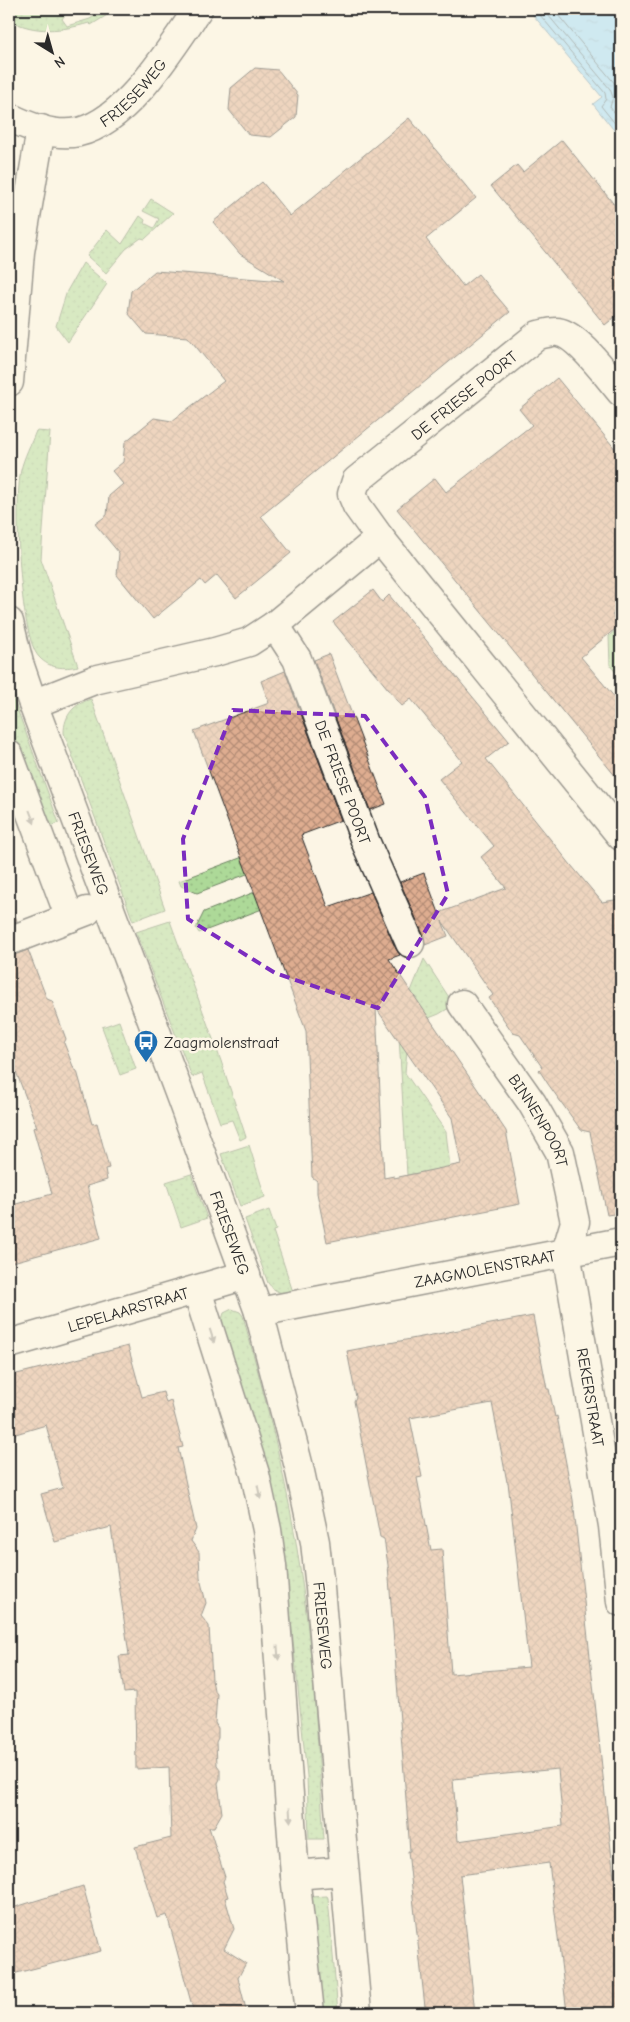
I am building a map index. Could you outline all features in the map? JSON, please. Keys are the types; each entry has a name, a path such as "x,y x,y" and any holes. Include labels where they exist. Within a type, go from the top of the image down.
{"street":[{"name":"FRIESEWEG","path":"9,116 41,130 61,132 78,132 108,118 141,87 159,65 198,9"},
{"path":"9,382 14,251 41,130"},
{"name":"DE FRIESE POORT","path":"621,392 594,359 575,341 558,332 538,335 356,481 352,494 357,506 380,538 621,836"},
{"path":"33,704 94,680 216,652 249,642 275,625 380,538"},
{"name":"FRIESEWEG","path":"9,622 19,663 33,704 259,1312 299,1467 315,1542 329,1682 357,2013"},
{"name":"DE FRIESE POORT","path":"275,625 297,659 366,843 410,943"},
{"path":"9,755 70,918"},
{"path":"9,941 107,902"},
{"name":"BINNENPOORT","path":"462,1004 532,1103 560,1152 575,1222 566,1252"},
{"name":"ZAAGMOLENSTRAAT","path":"259,1312 621,1242"},
{"name":"REKERSTRAAT","path":"566,1252 613,1526 621,1602"},
{"name":"LEPELAARSTRAAT","path":"9,1344 246,1275"},
{"path":"197,1290 255,1474 267,1530 272,1566 295,1875 310,2013"},
{"path":"295,1875 344,1871"}],"highlighted area":[{"path":"233,710 365,716 425,797 448,894 378,1008 275,973 188,919 183,839"}],"green space":[{"path":"9,9 69,9 62,19 67,26 90,19 104,9 117,9 91,25 89,23 49,30 29,28 9,20"},
{"path":"151,199 173,213 145,239 141,238 126,249 106,273 87,256 107,230 122,244 140,216 145,220 144,223 154,228 159,219 143,211"},
{"path":"83,263 107,284 68,342 56,326 67,291"},
{"path":"36,431 50,432 41,559 78,666 73,667 62,668 52,666 43,661 32,644 27,623 18,537 19,486 22,465"},
{"path":"621,625 621,679 610,665 609,636"},
{"path":"9,687 59,823 47,827 9,727"},
{"path":"91,699 165,909 133,921 64,733 64,727 71,711"},
{"path":"272,846 276,863 197,893 181,886 179,881"},
{"path":"283,881 291,898 199,933 196,928 204,912"},
{"path":"170,921 221,1061 246,1137 240,1140 232,1120 220,1123 202,1073 192,1077 136,932"},
{"path":"424,959 454,1005 429,1018 411,991"},
{"path":"119,1021 136,1069 120,1075 102,1027"},
{"path":"399,1037 407,1049 405,1073 446,1132 450,1167 407,1175"},
{"path":"249,1145 265,1197 240,1206 221,1154"},
{"path":"191,1174 207,1218 181,1227 166,1182"},
{"path":"269,1210 276,1230 273,1231 293,1292 279,1292 268,1283 245,1219"},
{"path":"232,1309 240,1312 243,1316 276,1444 296,1542 312,1674 324,1839 309,1839 307,1776 282,1533 266,1461 221,1323 224,1313"},
{"path":"327,1896 338,2013 320,2013 310,1897"}],"water":[{"path":"528,9 621,9 621,139 593,104 602,97"}],"building":[{"path":"255,68 278,70 298,95 296,117 271,137 249,135 229,110 231,88"},
{"path":"409,118 476,198 426,239 463,286 478,274 510,312 261,516 291,553 236,598 217,575 205,585 201,580 153,619 117,575 119,553 95,524 107,515 109,496 123,484 112,471 123,462 125,442 154,418 172,421 224,381 188,337 146,334 128,313 131,291 155,271 284,281 240,254 213,222 262,182 290,216"},
{"path":"562,140 621,213 621,312 605,325 491,186 517,165 523,172"},
{"path":"557,378 621,456 621,607 612,615 620,625 581,657 621,705 621,783 397,509 435,478 446,492 532,425 519,409"},
{"path":"373,590 382,602 389,595 509,741 486,759 571,865 602,902 621,899 621,1213 607,1215 590,1132 581,1130 548,1084 539,1070 542,1067 520,1035 513,1033 489,998 493,995 442,921 448,936 425,945 424,937 400,882 424,873 439,913 506,888 481,857 494,846 439,779 462,761 411,699 402,706 333,622"},
{"path":"329,654 386,804 370,810 314,660"},
{"path":"285,671 341,820 301,835 328,907 371,892 400,955 389,959 506,1131 520,1204 327,1242 317,1193 317,1181 312,1177 306,1031 194,731 269,703 261,681","holes":["376,1008 452,1118 461,1164 394,1178 394,1176 384,1178"]},
{"path":"9,906 12,906 17,921 9,924"},
{"path":"28,950 47,999 52,1001 66,1039 64,1043 74,1069 77,1071 92,1124 97,1123 109,1168 105,1169 107,1180 87,1186 101,1238 9,1263 9,1206 52,1194 33,1128 37,1127 9,1053 9,956"},
{"path":"533,1316 547,1389 549,1389 555,1417 557,1416 573,1500 621,1942 621,2013 567,2013 549,1863 460,1875 475,2013 429,2013 428,2007 425,2007 408,1851 410,1851 388,1565 384,1539 380,1537 354,1401 356,1397 347,1351","holes":["492,1403 508,1482 529,1667 451,1674 442,1549 431,1550 417,1478 422,1477 410,1418","558,1769 563,1826 458,1841 453,1779"]},
{"path":"128,1346 142,1397 163,1392 166,1403 171,1401 183,1447 178,1448 196,1529 191,1541 199,1552 200,1578 206,1603 201,1616 209,1626 212,1680 217,1694 215,1723 218,1728 216,1742 217,1765 220,1769 218,1783 222,1813 214,1827 209,1827 225,1877 223,1881 228,1897 225,1898 234,1929 224,1949 246,1963 238,1978 247,2013 194,2013 167,1915 157,1918 135,1847 171,1838 169,1767 136,1769 135,1692 124,1693 119,1656 129,1655 111,1527 55,1542 41,1494 63,1488 46,1425 9,1436 9,1376"},
{"path":"83,1886 101,1951 9,1975 9,1909"}],"place":[{"name":"Zaagmolenstraat","path":"146,1063"}]}
